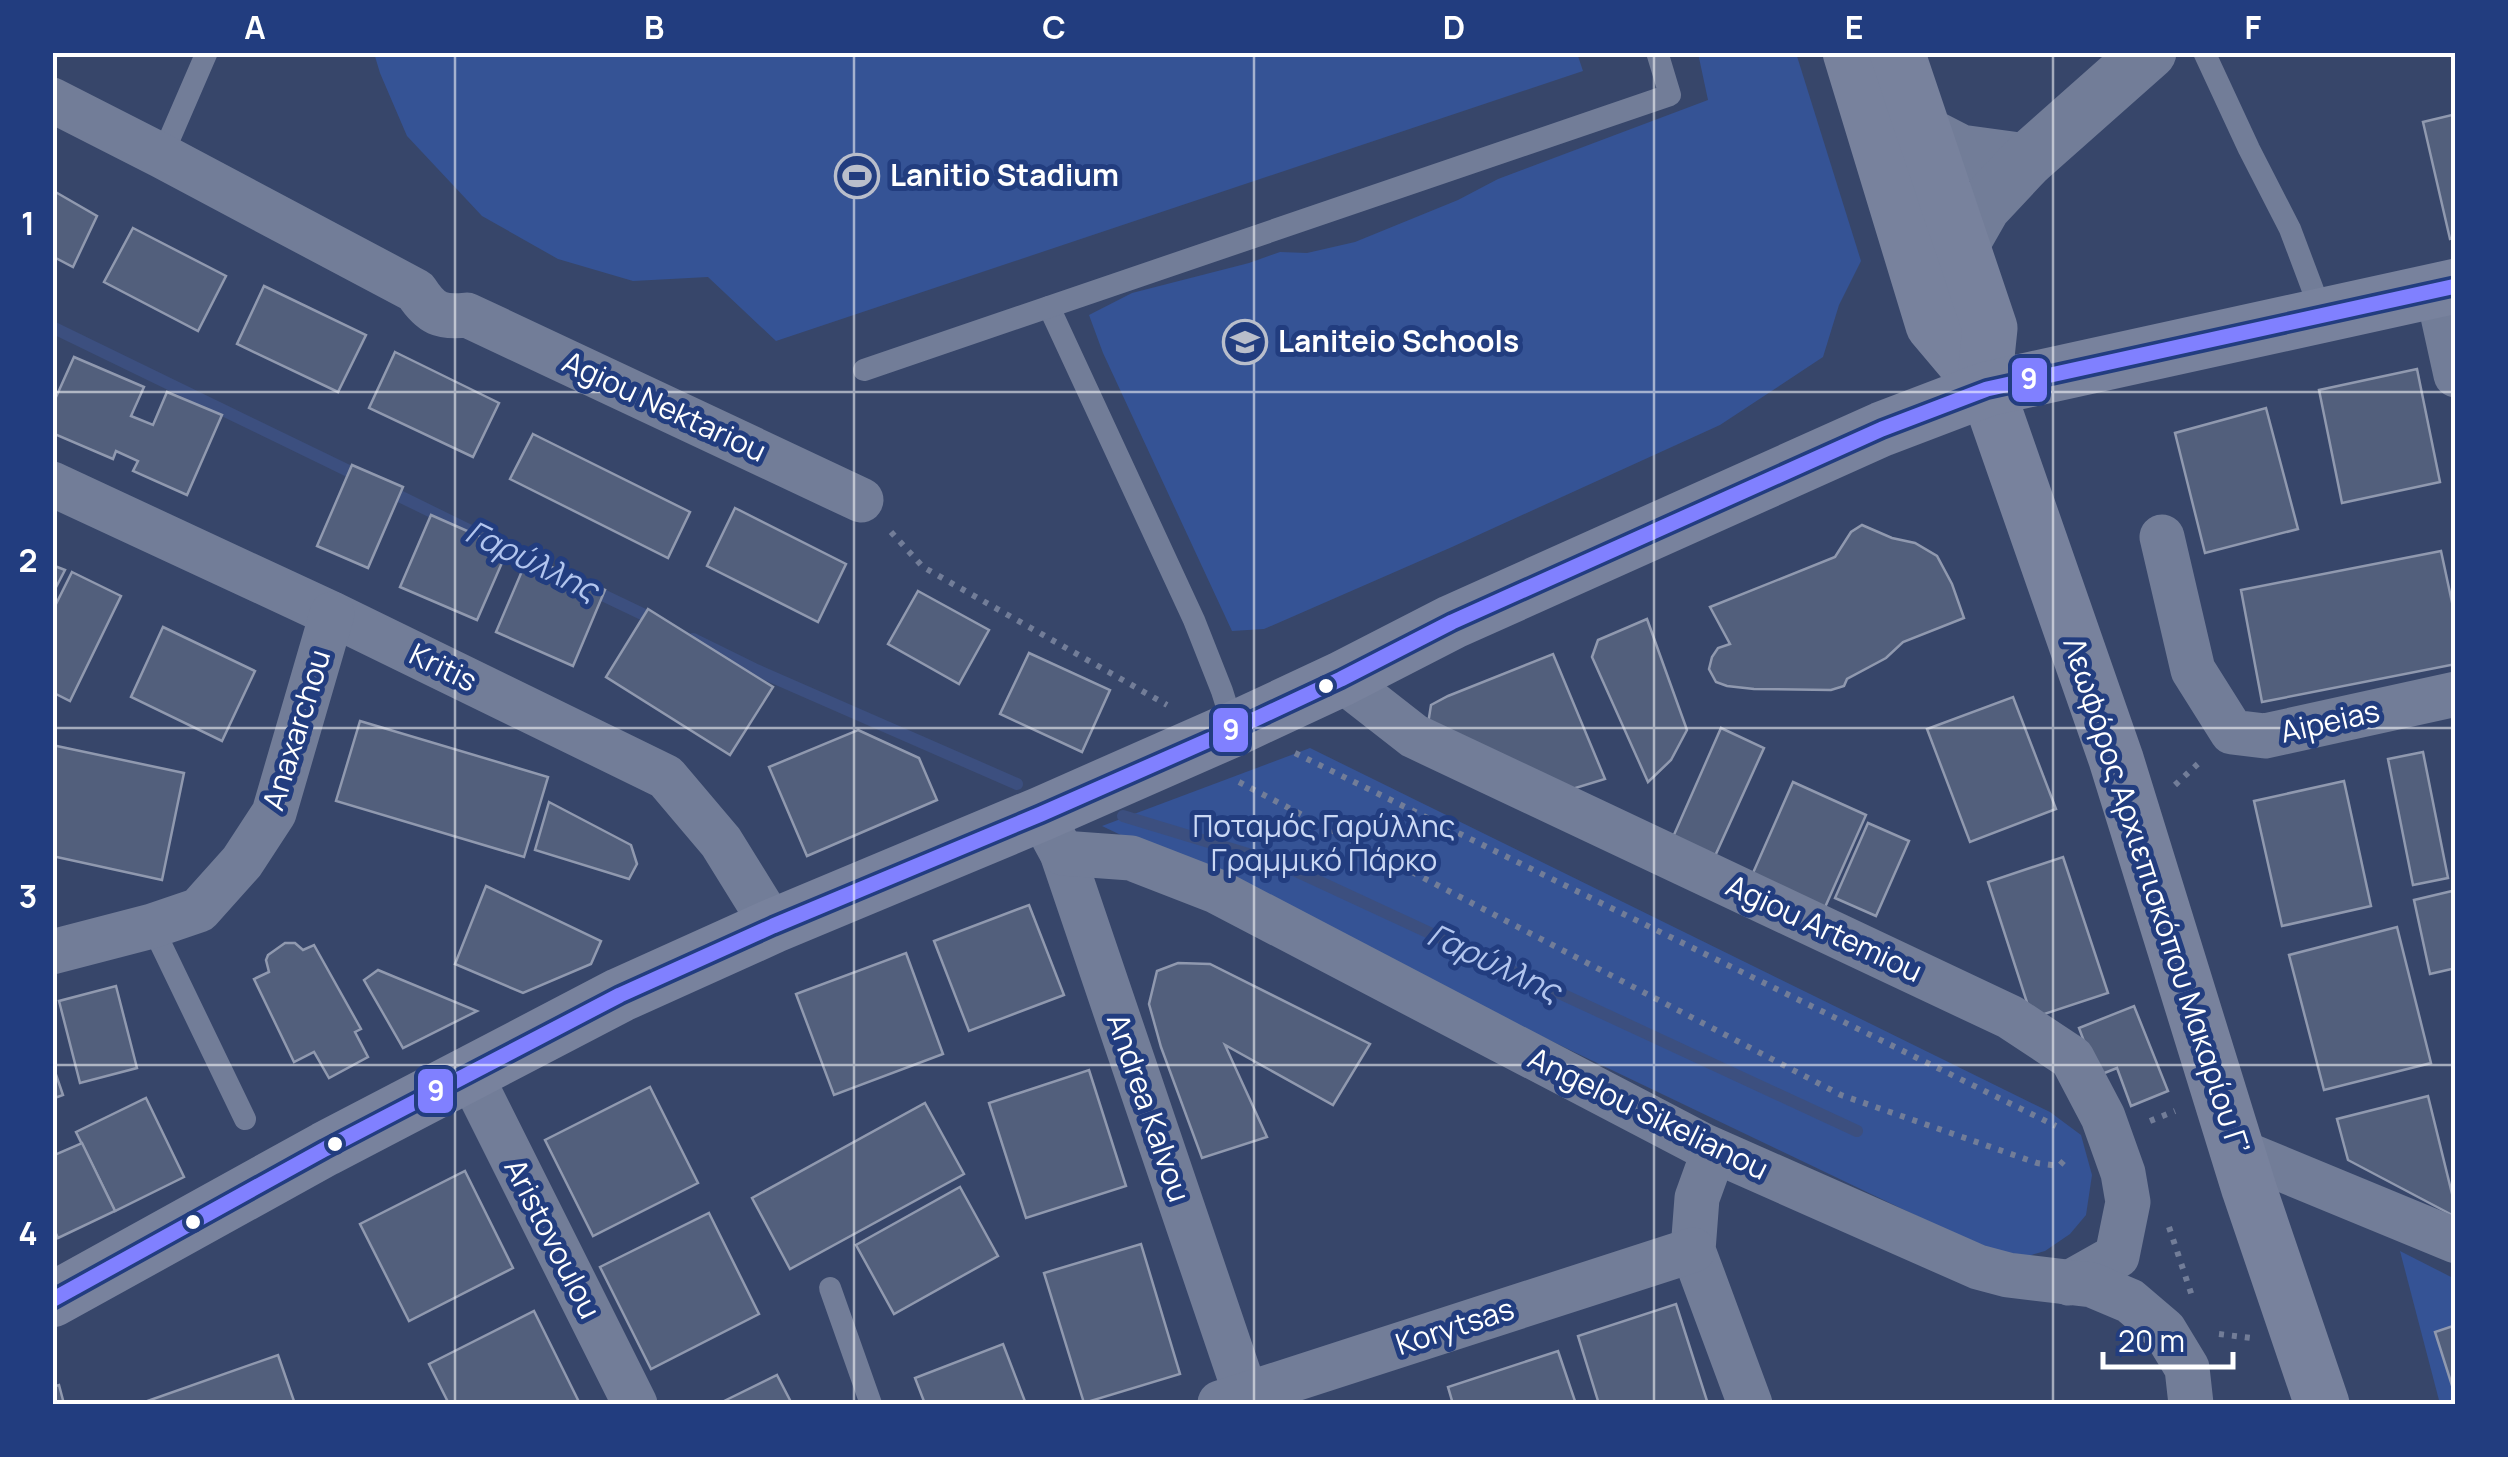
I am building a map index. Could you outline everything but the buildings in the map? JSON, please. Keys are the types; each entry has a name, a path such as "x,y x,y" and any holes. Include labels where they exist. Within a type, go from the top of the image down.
{"main road":[{"name":"Λεωφόρος Αρχιεπισκόπου Μακαρίου Γ’","path":"1850,52 1933,325 1987,389"},
{"name":"Λεωφόρος Αρχιεπισκόπου Μακαρίου Γ’","path":"1897,52 1990,328 1987,389 2116,759 2238,1151 2322,1404"},
{"path":"52,1300 325,1149 620,996 774,926 1051,833 1247,750 1341,679 1452,622 1882,429 1987,389 2446,288"}],"street":[{"path":"1963,242 1982,206 2026,160 2149,52"},
{"name":"Agiou Nektariou","path":"52,100 416,291 426,307 447,318 468,315 861,500"},
{"path":"1924,134 1960,152 2026,160"},
{"path":"2446,288 2456,375"},
{"name":"Kritis","path":"52,484 332,614 666,777 721,842 774,926"},
{"name":"Aipeias","path":"2162,537 2194,670 2232,732 2264,736 2456,694"},
{"name":"Anaxarchou","path":"52,952 199,910 242,862 274,812 332,614"},
{"name":"Agiou Artemiou","path":"1341,679 1414,736 2010,1017 2072,1058 2112,1116 2128,1202 2117,1256 2069,1283"},
{"name":"Angelou Sikelianou","path":"1051,833 1216,891 1714,1151 1978,1266 2008,1275 2092,1285 2130,1301 2164,1330 2187,1368 2190,1404"},
{"name":"Andrea Kalvou","path":"1051,833 1237,1401"},
{"name":"Aristovoulou","path":"470,1074 635,1404"},
{"path":"1714,1151 1697,1198 1693,1250 1750,1404"},
{"path":"2238,1151 2456,1241"},
{"name":"Korytsas","path":"1237,1401 1693,1250"}],"lane":[{"path":"162,156 207,52"},
{"path":"864,370 1670,95 1656,52"},
{"path":"2204,52 2290,229 2322,314"},
{"path":"1050,306 1194,620 1247,750"},
{"path":"152,926 245,1119"},
{"path":"830,1288 871,1404"}],"path":[{"path":"861,500 923,567 1178,712"},
{"path":"1247,750 1841,1094 2058,1166 2112,1116"},
{"path":"1247,750 2061,1129 2112,1116 2181,1109"},
{"path":"2166,1220 2192,1295"},
{"path":"2205,1333 2255,1339"}],"green space":[{"name":"Lanitio Stadium","path":"374,53 1577,53 1583,71 776,341 708,277 633,281 558,259 482,216 407,136"},
{"path":"1698,53 1796,53 1861,261 1839,305 1823,357 1720,425 1264,629 1232,631 1089,315 1132,293 1280,252 1307,253 1355,242 1458,200 1498,179 1708,100"},
{"name":"Ποταμός Γαρύλλης Γραμμικό Πάρκο","path":"1310,748 2050,1112 2081,1135 2092,1175 2086,1215 2070,1234 2045,1251 2011,1261 1102,826"},
{"path":"2400,1251 2455,1279 2455,1404 2440,1404"}],"waterway":[{"name":"Γαρύλλης","path":"52,327 365,479"},
{"name":"Γαρύλλης","path":"387,490 540,565"},
{"name":"Γαρύλλης","path":"590,589 657,621"},
{"name":"Γαρύλλης","path":"693,639 1017,784"},
{"name":"Γαρύλλης","path":"1123,816 1281,864 1857,1131"}],"transit line":[{"name":"9","path":"52,1300 325,1149 620,995 1234,729 1452,622 1882,429 1987,389 2456,286"}],"place":[{"name":"Lanitio Stadium","path":"857,176"},
{"name":"Laniteio Schools","path":"1245,342"}]}
